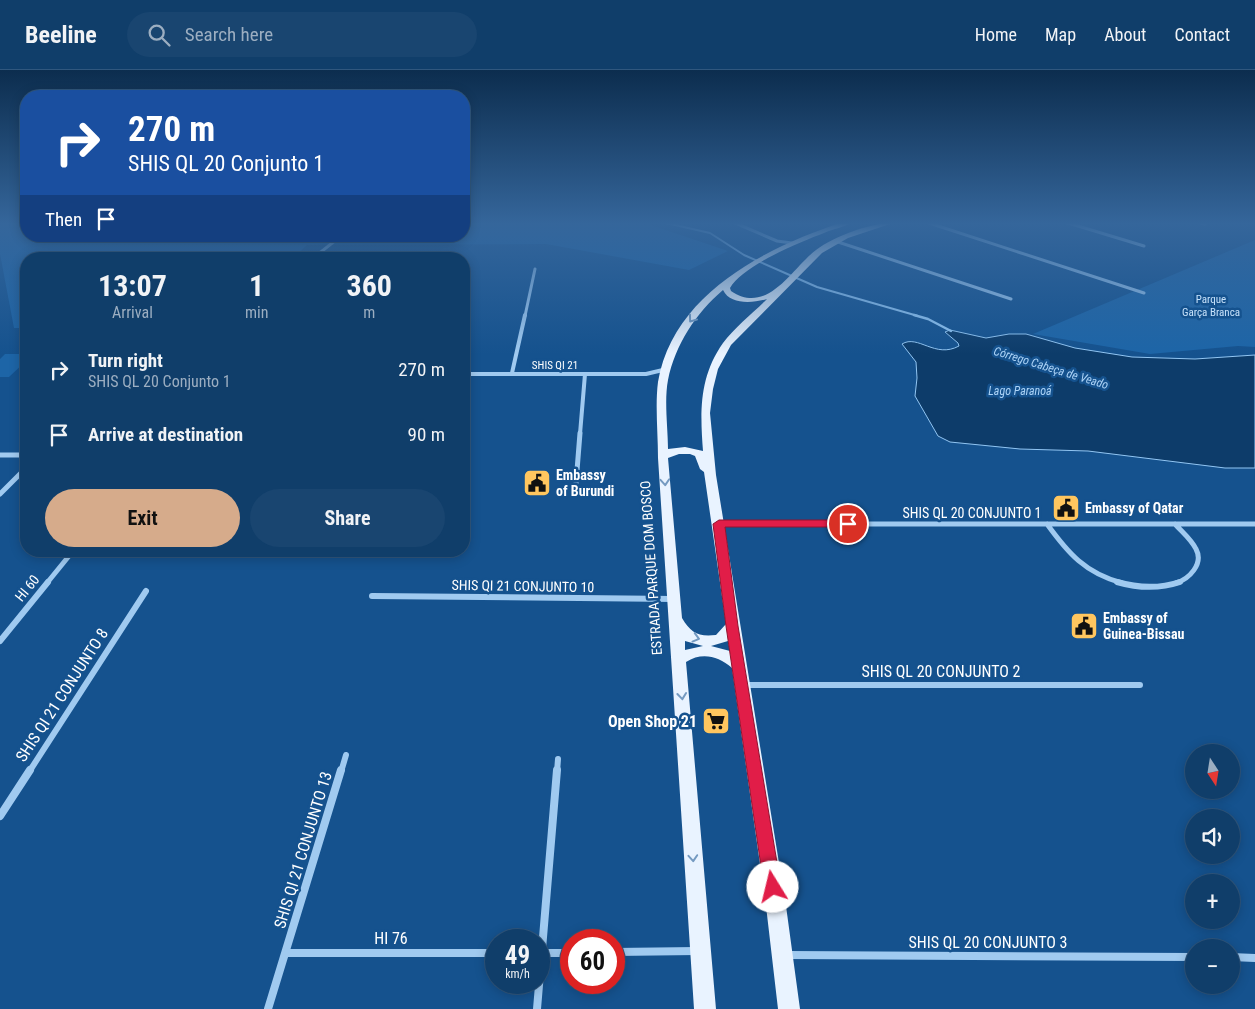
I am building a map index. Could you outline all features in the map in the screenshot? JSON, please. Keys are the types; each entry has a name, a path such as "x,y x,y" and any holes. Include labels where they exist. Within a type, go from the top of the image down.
{"main road":[{"name":"ESTRADA PARQUE DOM BOSCO","path":"705,1009 663,458 663,380 684,330 703,304 731,279 751,266"},
{"path":"789,1009 732,626 719,524 710,475 705,413 713,369 728,344 803,266"},
{"path":"731,279 726,288 727,292 736,297 764,298 778,292"},
{"path":"703,304 720,300 743,303 752,312 747,320 748,322"},
{"path":"662,433 670,442 683,445 699,442 706,434"},
{"path":"663,458 666,454 672,452 695,452 701,456 710,475"},
{"path":"674,602 677,622 685,634 693,639 719,639 726,635 732,626"},
{"path":"678,660 682,656 691,653 714,651 725,654 739,665"}],"street":[{"path":"910,266 1011,299"},
{"path":"1061,266 1144,293"},
{"path":"512,373 535,269"},
{"name":"SHIS QI 21","path":"470,374 646,374 667,369"},
{"path":"576,483 585,374"},
{"name":"SHIS QI 21","path":"646,374 663,380"},
{"path":"0,455 20,455"},
{"path":"0,494 20,474"},
{"name":"SHIS QL 20 CONJUNTO 1","path":"719,524 1255,524"},
{"path":"1047,524 1067,551 1091,569 1117,583 1148,587 1163,587 1184,581 1195,568 1198,554 1196,549 1175,524"},
{"name":"HI 60","path":"0,641 68,557"},
{"name":"SHIS QI 21 CONJUNTO 8","path":"0,814 146,591"},
{"name":"SHIS QI 21 CONJUNTO 10","path":"372,596 674,602"},
{"name":"SHIS QL 20 CONJUNTO 2","path":"742,685 1140,685"},
{"name":"SHIS QI 21 CONJUNTO 13","path":"268,1009 346,755"},
{"path":"542,929 558,759"},
{"path":"625,952 700,951"},
{"name":"HI 76","path":"286,953 485,953"},
{"name":"SHIS QL 20 CONJUNTO 3","path":"782,955 1185,957"},
{"path":"1240,957 1255,958"},
{"path":"537,1009 538,994"}],"green space":[{"path":"2,266 20,266 20,328 14,328"},
{"path":"666,266 698,266 689,270"},
{"name":"Parque Garça Branca","path":"1194,266 1255,266 1255,347 1238,346 1150,354 1033,334"},
{"path":"5,354 20,354 20,367 9,377 0,377 0,359"}],"water":[{"name":"Lago Paranoá","path":"950,330 986,338 1009,334 1026,334 1075,348 1132,357 1195,359 1255,355 1255,468 1225,468 1088,451 1020,449 950,442 938,436 915,396 916,362 902,344 914,342 942,350 959,346 945,332"}],"building":[{"path":"721,708 724,720 711,721 709,711"}],"waterway":[{"name":"Córrego Cabeça de Veado","path":"769,266 817,287 918,316"},
{"name":"Córrego Cabeça de Veado","path":"914,315 928,319 951,331"}],"place":[{"name":"Embassy of Burundi","path":"537,483"},
{"name":"Embassy of Qatar","path":"1066,508"},
{"name":"Embassy of Guinea-Bissau","path":"1084,626"},
{"name":"Open Shop 21","path":"716,721"}],"route":[{"path":"773,887 732,626 719,524 848,524"}]}
